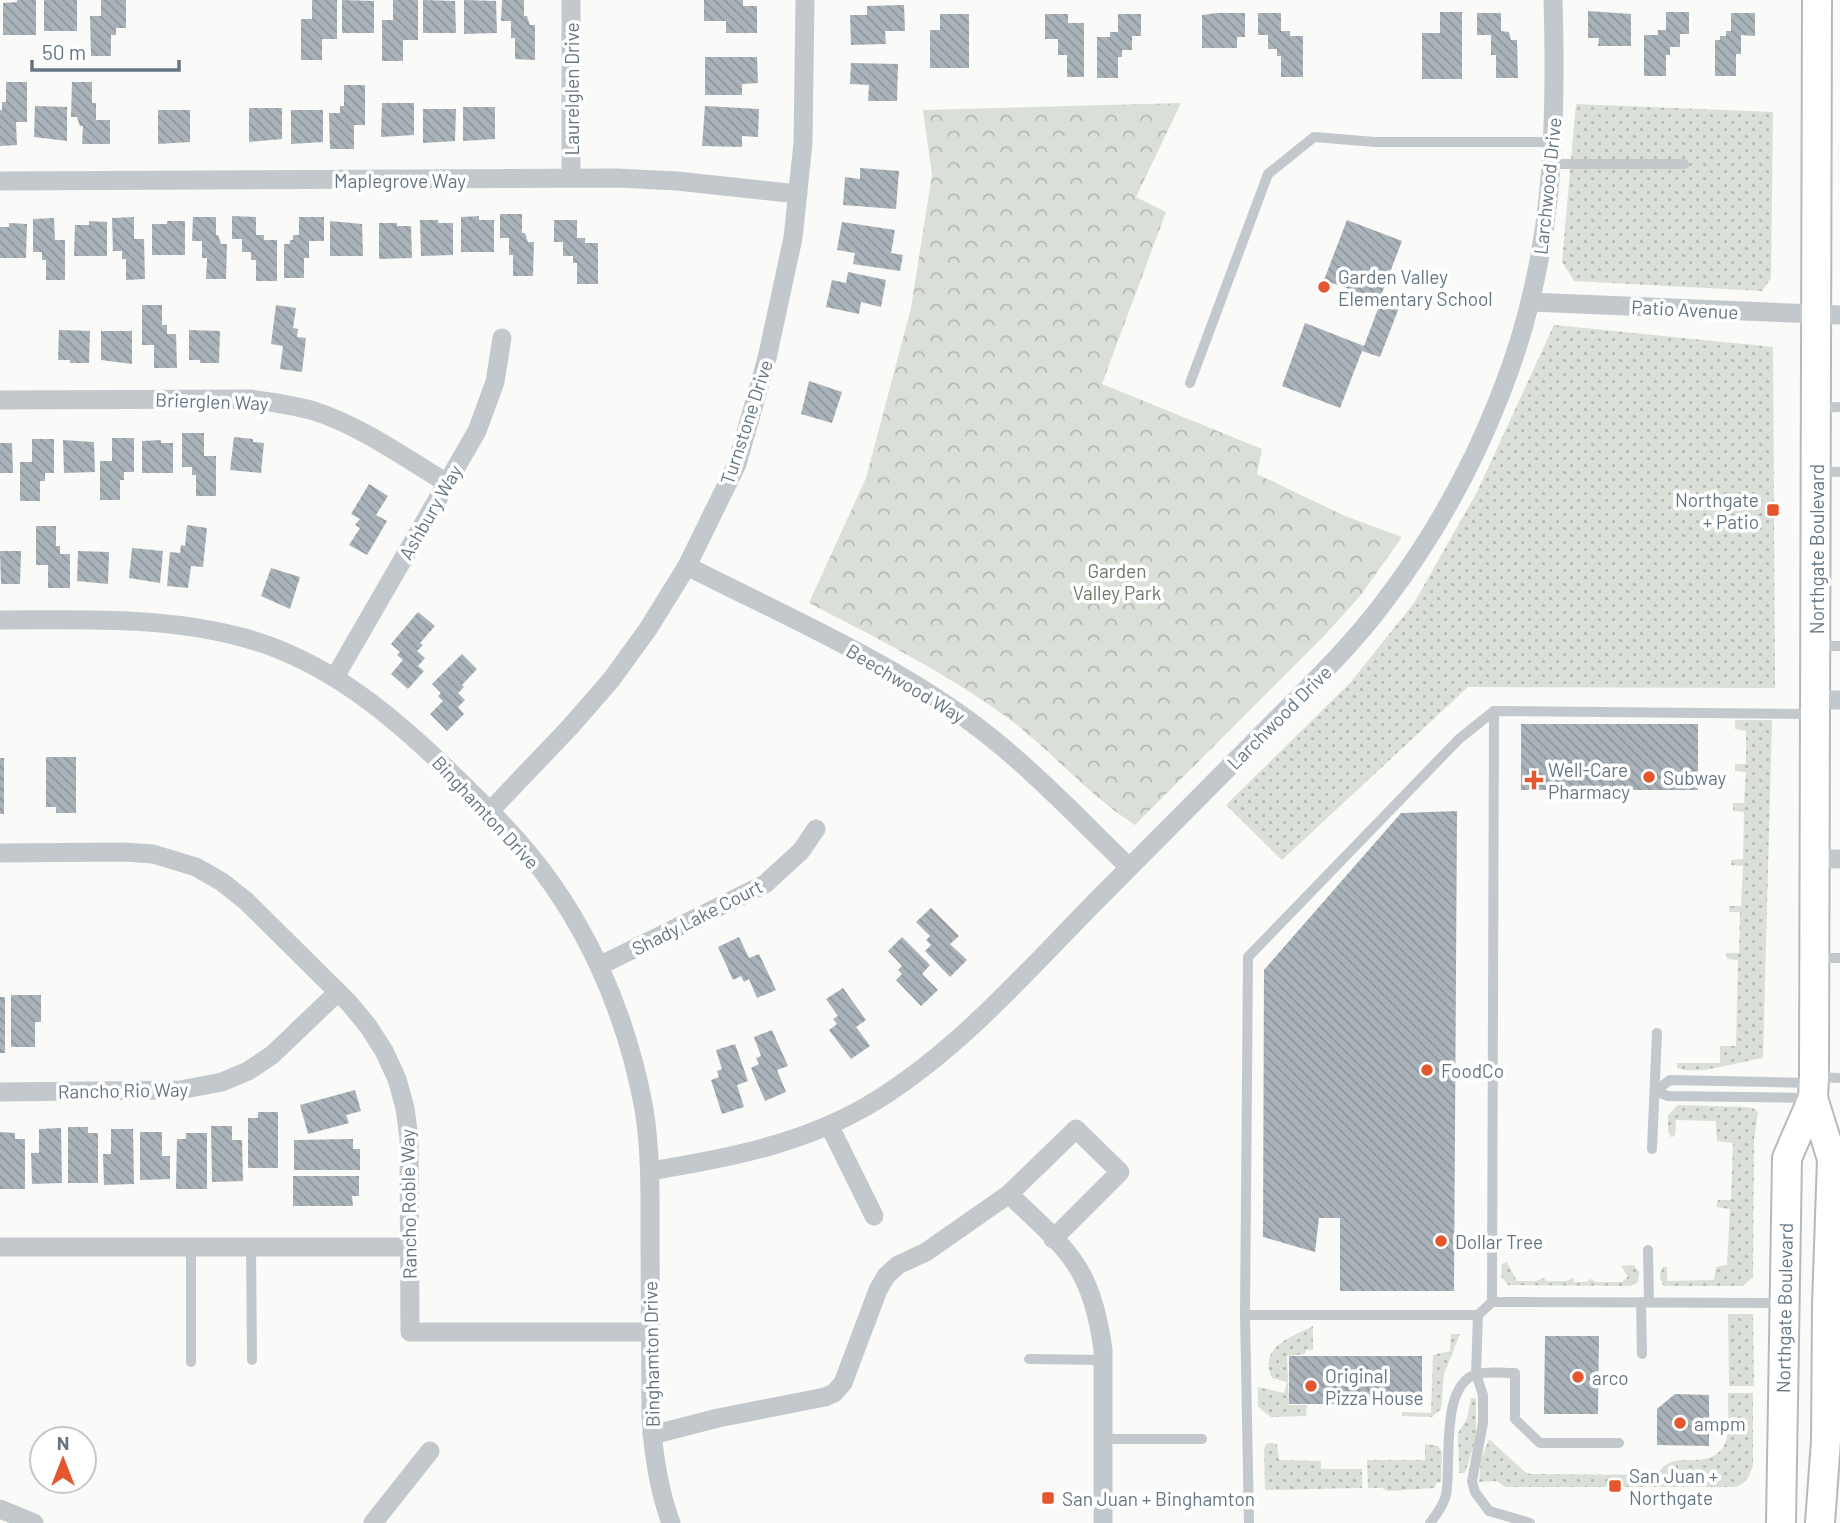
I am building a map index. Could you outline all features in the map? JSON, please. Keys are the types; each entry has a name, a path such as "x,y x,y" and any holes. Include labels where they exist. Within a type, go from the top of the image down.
{"main road":[{"name":"Northgate Boulevard","path":"1817,0 1828,315 1828,646 1824,705 1828,958 1820,1084 1836,1159 1833,1441 1820,1523"},
{"name":"Northgate Boulevard","path":"1781,1523 1787,1157 1820,1084"}],"street":[{"name":"Laurelglen Drive","path":"571,0 571,178"},
{"name":"Turnstone Drive","path":"489,811 570,727 611,680 648,629 687,566 737,464 779,309 793,238 803,121 805,0"},
{"name":"Larchwood Drive","path":"650,1171 733,1157 782,1144 829,1125 874,1102 943,1053 1337,658 1384,603 1425,545 1480,444 1506,381 1530,302 1546,226 1554,142 1556,97 1553,0"},
{"name":"Maplegrove Way","path":"0,180 571,178 677,181 798,194"},
{"name":"Patio Avenue","path":"1530,302 1828,315"},
{"name":"Ashbury Way","path":"335,677 477,431 489,399 502,338"},
{"name":"Brierglen Way","path":"0,400 250,399 291,405 317,412 354,428 447,483"},
{"name":"Beechwood Way","path":"687,566 874,662 930,693 970,720 1025,766 1129,867"},
{"name":"Binghamton Drive","path":"0,620 131,619 205,628 249,639 290,655 335,677 386,712 489,811 542,871 574,918 615,1003 632,1056 644,1112 650,1171 652,1435 661,1492 671,1523"},
{"name":"Shady Lake Court","path":"599,966 758,889 790,863 816,829"},
{"name":"Rancho Roble Way","path":"0,853 153,854 196,867 222,882 246,901 338,992 368,1026 397,1079 410,1138 410,1332 650,1332"},
{"name":"Rancho Rio Way","path":"0,1092 180,1090 222,1082 248,1071 272,1055 338,992"},
{"path":"829,1125 874,1216"},
{"path":"652,1435 834,1393 843,1383 878,1290 886,1276 898,1265 926,1252 1010,1194 1076,1129 1120,1172 1053,1239"},
{"path":"1010,1194 1075,1263 1086,1283 1100,1324 1104,1360 1104,1523"},
{"path":"0,1247 410,1247"},
{"path":"373,1523 430,1451"},
{"path":"0,1509 34,1523"}],"lane":[{"path":"1190,383 1268,174 1314,137 1375,142 1554,142"},
{"path":"1552,164 1684,164"},
{"path":"1249,1523 1245,1315 1248,957 1459,739 1494,711 1824,705"},
{"path":"1494,711 1492,1301 1478,1315 1476,1374 1483,1395 1483,1423 1472,1481 1475,1492 1489,1511 1530,1523"},
{"path":"1652,1149 1657,1033"},
{"path":"1655,1091 1670,1080 1820,1084"},
{"path":"1655,1091 1668,1096 1820,1084"},
{"path":"191,1247 191,1362"},
{"path":"251,1247 252,1360"},
{"path":"1642,1354 1648,1250"},
{"path":"1492,1301 1783,1303"},
{"path":"1245,1315 1478,1315"},
{"path":"1029,1359 1104,1360"},
{"path":"1430,1523 1446,1498 1449,1475 1448,1431 1452,1410 1460,1386 1476,1374 1515,1373 1515,1419 1540,1443 1619,1443"},
{"path":"1104,1439 1202,1439"}],"green space":[{"name":"Garden Valley Park","path":"1181,103 1136,197 1166,212 1102,384 1262,449 1257,474 1345,516 1402,537 1361,595 1322,638 1135,825 1102,800 1008,718 911,657 809,603 866,478 911,308 932,175 923,110"},
{"path":"1576,104 1773,112 1771,278 1762,291 1574,281 1562,262"},
{"path":"1554,325 1773,347 1775,688 1468,687 1282,860 1226,805 1350,683 1414,603 1477,492"},
{"path":"1772,720 1763,1058 1707,1069 1686,1070 1677,1068 1677,1063 1720,1063 1720,1046 1736,1046 1738,960 1727,959 1726,953 1739,953 1740,912 1729,912 1729,906 1741,906 1743,866 1731,865 1731,860 1743,859 1744,812 1733,811 1733,803 1744,803 1746,772 1735,771 1735,764 1746,764 1746,731 1735,729 1735,721"},
{"path":"1678,1105 1745,1107 1758,1112 1754,1139 1753,1277 1743,1286 1664,1286 1661,1281 1663,1267 1667,1267 1667,1281 1714,1280 1716,1267 1727,1265 1730,1209 1716,1207 1718,1200 1731,1200 1733,1143 1717,1141 1716,1121 1676,1120 1675,1136 1671,1137 1668,1132 1668,1115"},
{"path":"1507,1262 1517,1281 1544,1278 1546,1281 1566,1281 1573,1278 1574,1282 1591,1279 1596,1282 1622,1282 1628,1277 1621,1266 1634,1265 1639,1272 1638,1282 1630,1286 1508,1285 1501,1276 1502,1264"},
{"path":"1728,1314 1753,1314 1754,1386 1729,1386"},
{"path":"1313,1326 1313,1350 1287,1356 1289,1405 1307,1405 1306,1416 1271,1417 1258,1407 1258,1387 1284,1393 1287,1382 1272,1378 1269,1358 1279,1345"},
{"path":"1451,1334 1460,1334 1444,1374 1441,1409 1432,1417 1402,1416 1402,1412 1431,1413 1433,1355 1450,1351"},
{"path":"1728,1393 1753,1393 1753,1465 1747,1479 1739,1486 1505,1487 1497,1481 1479,1482 1481,1460 1489,1439 1530,1474 1655,1475 1673,1461 1708,1458 1717,1454 1727,1438"},
{"path":"1471,1398 1476,1399 1476,1438 1465,1473 1459,1473 1458,1433 1467,1419"},
{"path":"1266,1444 1277,1444 1279,1460 1321,1461 1321,1469 1362,1469 1362,1488 1265,1490 1264,1449"},
{"path":"1425,1444 1438,1446 1442,1452 1441,1482 1436,1483 1435,1488 1388,1491 1368,1488 1367,1460 1425,1460"}],"building":[{"path":"36,0 36,35 3,35 3,3"},
{"path":"44,0 77,0 77,31 44,31"},
{"path":"101,0 126,0 126,28 116,28 116,35 111,35 111,56 91,56 90,16 101,16"},
{"path":"312,0 337,0 337,39 322,39 322,60 301,60 301,19 312,19"},
{"path":"342,0 374,1 374,33 342,33"},
{"path":"393,0 418,0 418,40 403,40 403,61 382,61 382,20 393,20"},
{"path":"423,0 455,1 456,33 423,33"},
{"path":"464,0 496,1 497,33 464,34"},
{"path":"502,0 524,0 524,16 527,16 530,25 535,25 535,60 515,59 515,38 511,38 511,21 501,21"},
{"path":"704,0 743,0 743,6 757,6 757,33 726,33 726,21 704,21"},
{"path":"904,5 905,31 885,31 886,44 851,45 850,15 867,15 867,6"},
{"path":"1588,11 1631,14 1631,46 1598,46 1599,38 1588,38"},
{"path":"1440,12 1462,12 1462,79 1422,79 1422,33 1440,33"},
{"path":"1666,12 1689,12 1689,34 1680,34 1680,47 1670,47 1670,55 1666,55 1666,76 1644,76 1644,35 1658,35 1658,30 1666,30"},
{"path":"1245,13 1245,37 1237,37 1237,48 1202,48 1202,15"},
{"path":"1258,13 1281,13 1281,31 1290,31 1290,36 1303,36 1303,77 1281,77 1281,56 1277,56 1277,49 1268,49 1268,35 1258,35"},
{"path":"1477,13 1501,13 1501,31 1509,32 1511,40 1517,40 1518,78 1496,78 1496,55 1491,55 1491,35 1477,35"},
{"path":"1731,13 1755,13 1755,36 1741,35 1741,54 1736,54 1736,76 1715,76 1715,40 1726,36 1726,31 1731,31"},
{"path":"940,14 969,14 969,68 930,68 930,30 940,30"},
{"path":"1045,14 1068,14 1068,23 1084,23 1084,77 1067,77 1067,55 1058,55 1058,39 1045,39"},
{"path":"1118,14 1141,14 1141,36 1132,36 1132,50 1122,50 1122,57 1118,57 1118,78 1097,78 1097,37 1110,37 1110,32 1118,32"},
{"path":"705,57 757,57 758,83 742,84 742,95 705,95"},
{"path":"851,63 898,64 897,101 868,101 869,85 850,84"},
{"path":"6,82 27,82 27,122 16,122 17,145 0,146 0,110 2,102 6,102"},
{"path":"72,82 92,82 92,103 96,103 96,120 110,120 110,144 82,144 83,126 80,126 77,117 71,117"},
{"path":"344,85 365,85 365,125 354,125 354,149 330,149 329,113 340,113 340,106 344,106"},
{"path":"382,103 414,103 414,135 381,137"},
{"path":"35,106 67,107 67,141 34,137"},
{"path":"705,106 759,109 758,137 742,136 742,147 702,146"},
{"path":"463,107 495,107 495,139 463,141"},
{"path":"249,108 282,108 282,139 249,142"},
{"path":"423,109 456,109 455,141 423,143"},
{"path":"158,110 190,110 190,142 158,144"},
{"path":"291,110 323,110 323,142 291,144"},
{"path":"860,168 899,171 896,209 843,205 845,177 860,179"},
{"path":"500,214 522,214 522,233 525,233 528,242 534,242 533,276 513,276 513,255 509,255 509,238 500,238"},
{"path":"232,216 256,217 256,235 264,235 264,240 277,240 277,281 256,281 256,260 251,260 251,252 242,252 242,239 232,239"},
{"path":"479,216 479,220 494,220 494,252 461,252 461,217"},
{"path":"134,217 134,239 144,239 145,279 126,280 126,259 122,259 122,251 113,251 112,218"},
{"path":"193,217 216,217 216,235 221,244 227,244 226,279 206,279 207,258 202,258 202,241 192,241"},
{"path":"299,217 324,217 324,241 309,241 309,258 304,258 304,278 284,278 284,244 290,244 293,235 299,235"},
{"path":"54,218 55,240 65,240 65,280 46,280 46,260 42,260 42,252 33,252 33,219"},
{"path":"420,220 453,223 453,255 421,256"},
{"path":"554,220 577,220 577,238 585,238 585,243 598,243 598,284 577,284 577,263 573,263 573,256 563,256 563,242 554,242"},
{"path":"1347,220 1402,241 1380,298 1400,305 1380,357 1362,351 1340,408 1282,386 1305,323 1364,346 1381,301 1324,280"},
{"path":"89,221 107,222 107,256 74,256 75,225 89,225"},
{"path":"167,221 185,221 185,255 152,255 152,224 167,224"},
{"path":"330,221 362,224 363,256 330,256"},
{"path":"842,222 895,230 891,253 903,255 900,271 853,264 855,253 837,250"},
{"path":"9,223 27,224 26,258 0,258 0,227 9,227"},
{"path":"379,223 411,226 412,258 379,259"},
{"path":"848,272 886,280 881,307 861,302 859,314 826,307 832,280 846,283"},
{"path":"142,305 162,305 162,325 167,325 167,334 176,334 177,368 154,368 154,345 142,345"},
{"path":"276,305 296,308 293,328 298,329 297,337 306,338 302,372 280,369 283,346 271,344"},
{"path":"59,330 90,331 89,363 58,360"},
{"path":"189,330 220,331 219,363 189,360"},
{"path":"101,331 132,331 132,364 101,360"},
{"path":"809,381 842,392 832,423 801,414"},
{"path":"182,433 204,433 204,456 216,456 216,496 196,496 196,475 192,475 192,467 182,467"},
{"path":"234,437 264,443 261,473 230,470"},
{"path":"112,438 134,438 134,472 124,472 124,480 120,480 120,500 100,500 100,461 112,461"},
{"path":"32,439 54,439 54,473 45,473 45,481 40,481 40,501 20,501 20,462 32,462"},
{"path":"63,440 94,442 95,472 64,473"},
{"path":"161,440 161,443 173,443 173,473 142,473 142,441"},
{"path":"0,443 12,443 13,473 0,473"},
{"path":"369,484 388,496 376,515 387,521 367,555 349,545 360,528 355,525 360,519 351,514"},
{"path":"187,525 207,528 203,567 191,566 188,588 167,586 170,552 180,553 181,545 185,546"},
{"path":"36,526 56,526 56,546 60,546 60,554 70,554 70,588 48,588 48,565 36,565"},
{"path":"132,548 163,551 160,583 129,578"},
{"path":"0,551 21,551 20,584 1,584"},
{"path":"78,551 109,552 108,584 77,581"},
{"path":"271,568 300,577 290,609 261,596"},
{"path":"418,612 435,626 420,643 423,645 417,651 425,658 418,666 424,671 408,689 391,674 403,660 397,655 400,652 391,644"},
{"path":"462,654 477,669 458,693 465,700 458,707 464,714 447,731 430,714 443,701 438,696 441,693 432,684"},
{"path":"1521,724 1698,724 1698,790 1521,790"},
{"path":"46,757 76,757 76,813 56,813 56,807 46,807"},
{"path":"0,758 4,758 4,814 0,814"},
{"path":"1457,811 1454,1291 1340,1291 1340,1218 1319,1218 1315,1252 1263,1237 1264,970 1401,813"},
{"path":"931,908 959,936 950,944 967,960 950,977 925,951 931,945 926,940 930,936 916,922"},
{"path":"739,937 749,958 759,954 776,990 757,998 749,979 744,982 741,976 733,980 718,947"},
{"path":"902,937 930,965 922,974 938,990 921,1006 896,980 902,974 898,970 902,966 888,951"},
{"path":"843,988 866,1020 856,1027 870,1046 851,1059 829,1030 837,1024 833,1019 838,1016 826,999"},
{"path":"11,995 41,995 41,1022 35,1022 35,1047 11,1047"},
{"path":"0,997 5,997 5,1053 0,1053"},
{"path":"772,1030 788,1066 777,1070 786,1092 765,1101 751,1068 759,1064 756,1058 761,1056 754,1037"},
{"path":"735,1044 748,1081 737,1085 744,1107 722,1114 711,1080 719,1077 717,1071 722,1069 716,1050"},
{"path":"355,1090 361,1111 346,1115 349,1123 308,1134 300,1105"},
{"path":"258,1112 278,1112 278,1168 248,1168 248,1118 258,1118"},
{"path":"211,1126 232,1126 232,1140 242,1140 243,1181 212,1182"},
{"path":"68,1127 88,1127 88,1133 98,1133 98,1183 68,1183"},
{"path":"61,1128 62,1183 32,1184 31,1153 39,1153 39,1129"},
{"path":"111,1129 133,1129 134,1184 104,1185 103,1154 111,1154"},
{"path":"0,1132 15,1133 15,1139 25,1139 25,1189 0,1189"},
{"path":"140,1132 162,1132 162,1156 170,1156 170,1179 140,1180"},
{"path":"186,1133 207,1133 207,1189 176,1189 177,1139 186,1139"},
{"path":"353,1139 353,1149 360,1149 360,1170 294,1170 294,1140"},
{"path":"293,1176 359,1176 359,1196 352,1196 353,1206 293,1206"},
{"path":"1545,1336 1599,1336 1598,1414 1544,1414"},
{"path":"1289,1356 1422,1356 1422,1404 1289,1404"},
{"path":"1675,1394 1709,1395 1709,1446 1657,1445 1657,1409"}],"place":[{"name":"Garden Valley Elementary School","path":"1324,287"},
{"name":"Northgate + Patio","path":"1773,510"},
{"name":"Subway","path":"1649,777"},
{"name":"Well-Care Pharmacy","path":"1534,780"},
{"name":"FoodCo","path":"1427,1070"},
{"name":"Dollar Tree","path":"1441,1241"},
{"name":"arco","path":"1578,1377"},
{"name":"Original Pizza House","path":"1311,1386"},
{"name":"ampm","path":"1680,1423"},
{"name":"San Juan + Northgate","path":"1615,1486"},
{"name":"San Juan + Binghamton","path":"1048,1498"}]}
